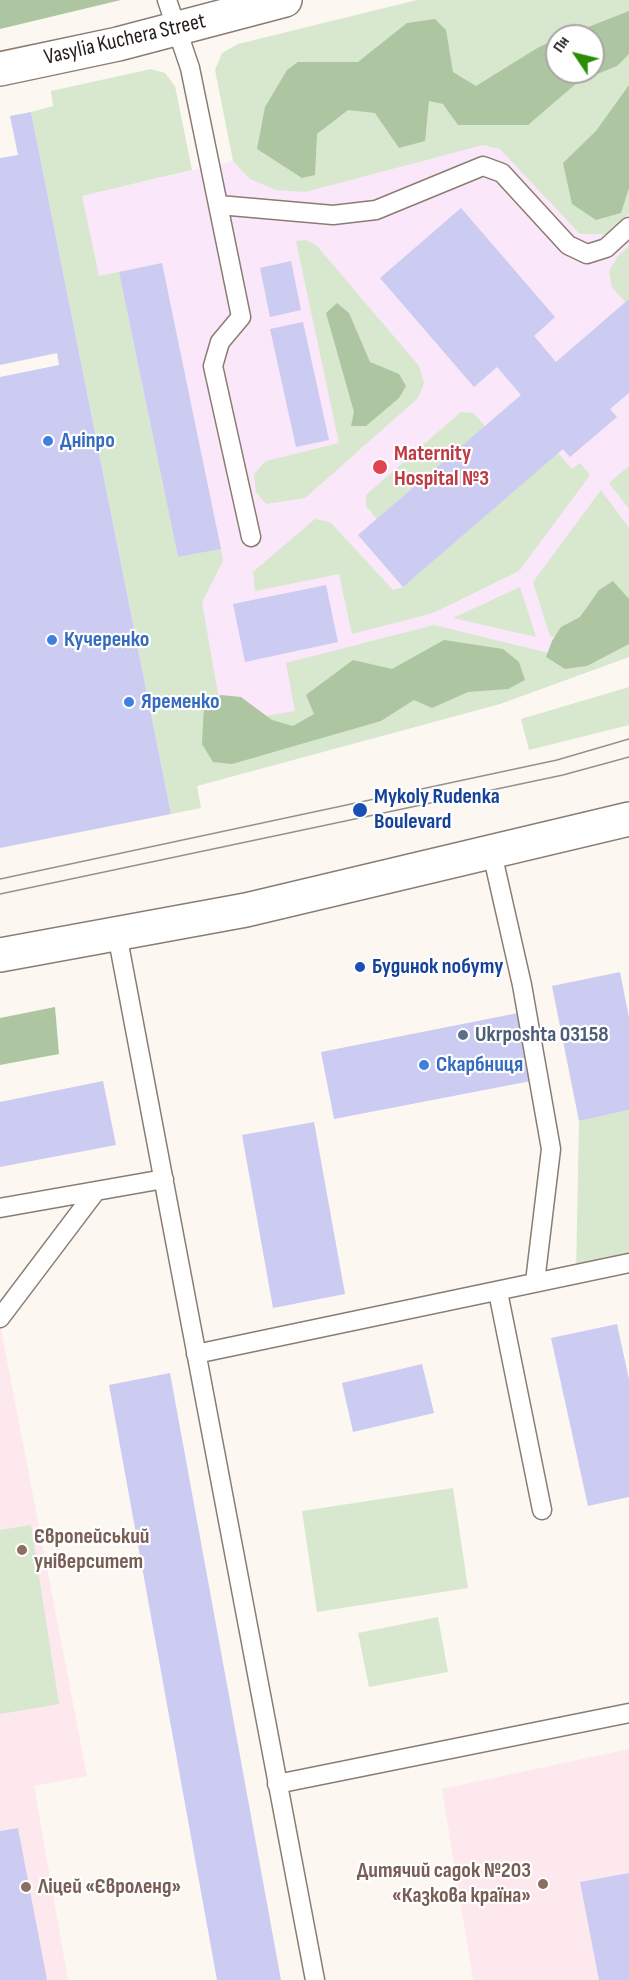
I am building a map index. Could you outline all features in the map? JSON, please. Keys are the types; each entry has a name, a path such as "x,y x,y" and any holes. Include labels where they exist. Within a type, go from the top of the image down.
{"street":[{"name":"Vasylia Kuchera Street","path":"15,65 173,14 285,0"},
{"path":"0,955 246,910 629,819"}],"lane":[{"path":"173,14 190,68 240,317 219,342 213,366 250,537"},
{"path":"219,205 333,215 376,210 483,166 502,173 568,245 587,254 606,248 629,227"},
{"path":"492,853 522,985 551,1149 535,1282"},
{"path":"117,934 315,1980"},
{"path":"0,1208 164,1179"},
{"path":"0,1318 96,1191"},
{"path":"196,1354 629,1263"},
{"path":"498,1292 542,1510"},
{"path":"277,1784 629,1713"}],"shaded area":[{"name":"Maternity Hospital №3","path":"629,41 629,657 500,704 197,786 82,196 233,161 545,75 545,84 605,84 605,62"},
{"name":"Європейський університет","path":"0,1324 87,1776 34,1786 68,1980 0,1980"},
{"name":"Дитячий садок №203 «Казкова країна»","path":"629,1749 629,1980 473,1980 442,1789"}],"green space":[{"path":"0,0 121,0 0,29"},
{"path":"417,0 629,0 629,214 605,234 580,234 500,149 483,145 305,192 276,190 250,179 233,161 215,70 222,53 238,44"},
{"path":"629,11 629,54 617,66 605,71 605,24 596,24"},
{"path":"435,19 446,30 453,72 476,86 545,44 545,84 576,84 528,125 458,125 443,104 429,101 425,141 399,148 375,113 348,110 317,134 315,175 302,178 257,149 265,107 287,70 298,62 358,62 407,23"},
{"path":"151,69 165,73 175,86 192,170 82,196 99,276 119,272 178,557 221,549 223,561 202,602 223,723 295,711 286,663 434,625 565,657 629,617 629,657 500,704 197,786 201,808 171,814 31,112 53,106 51,91"},
{"path":"629,85 629,188 621,213 596,220 572,204 563,163 596,131"},
{"path":"306,240 316,245 419,366 424,383 418,398 305,498 266,504 256,492 254,474 266,461 339,443 296,241"},
{"path":"629,246 629,299 625,302 612,287 609,271 618,256"},
{"path":"337,303 349,313 370,362 399,374 406,386 399,398 366,426 351,426 354,412 326,313"},
{"path":"461,412 473,413 485,426 377,519 366,506 366,495"},
{"path":"558,453 572,469 580,463 590,475 519,571 433,613 352,634 339,574 255,591 253,572 315,519 330,522 393,590 403,587"},
{"path":"629,466 629,509 609,483"},
{"path":"601,490 629,528 629,599 565,641 550,636 533,582"},
{"path":"613,581 629,599 629,644 587,666 565,669 546,657 561,627 580,617 599,590"},
{"path":"520,587 536,637 453,618"},
{"path":"444,640 503,649 519,662 525,680 508,689 468,692 432,708 414,700 381,721 232,764 213,762 202,744 204,704 221,695 241,697 272,720 293,726 314,714 306,695 353,660 392,669"},
{"path":"629,687 629,725 529,750 521,719"},
{"path":"55,1007 59,1054 0,1065 0,1018"},
{"path":"629,1110 629,1263 576,1274 579,1121"},
{"path":"453,1488 468,1588 317,1612 302,1511"},
{"path":"31,1525 59,1704 0,1714 0,1530"},
{"path":"438,1617 448,1672 369,1687 358,1633"}],"building":[{"name":"Дніпро","path":"31,112 171,814 0,848 0,377 59,365 57,353 0,365 0,158 18,155 10,116"},
{"path":"461,208 555,317 534,336 556,362 629,299 629,393 610,409 617,417 570,457 563,449 403,587 358,535 521,395 497,367 474,387 380,278"},
{"path":"291,261 301,310 270,317 260,268"},
{"path":"162,263 221,549 178,557 119,272"},
{"path":"303,322 329,440 296,447 270,329"},
{"path":"326,585 338,642 245,662 233,604"},
{"path":"620,972 629,1017 629,1110 579,1121 552,986"},
{"path":"518,1013 531,1081 334,1119 321,1052"},
{"path":"103,1081 116,1145 0,1167 0,1102"},
{"path":"314,1122 345,1294 273,1308 242,1135"},
{"path":"617,1324 629,1379 629,1497 588,1506 551,1338"},
{"path":"422,1364 434,1413 353,1432 342,1383"},
{"path":"170,1373 281,1980 217,1980 109,1385"},
{"path":"18,1828 47,1980 0,1980 0,1831"},
{"path":"629,1873 629,1980 599,1980 580,1882"}],"tram line":[{"path":"0,879 557,760 629,739"},
{"path":"0,894 563,775 629,757"}],"place":[{"name":"Дніпро","path":"48,441"},
{"name":"Maternity Hospital №3","path":"380,467"},
{"name":"Кучеренко","path":"52,640"},
{"name":"Яременко","path":"129,702"},
{"name":"Mykoly Rudenka Boulevard","path":"360,810"},
{"name":"Будинок побуту","path":"360,967"},
{"name":"Ukrposhta 03158","path":"463,1035"},
{"name":"Скарбниця","path":"424,1065"},
{"name":"Європейський університет","path":"22,1550"},
{"name":"Дитячий садок №203 «Казкова країна»","path":"543,1884"},
{"name":"Ліцей «Євроленд»","path":"26,1887"}]}
